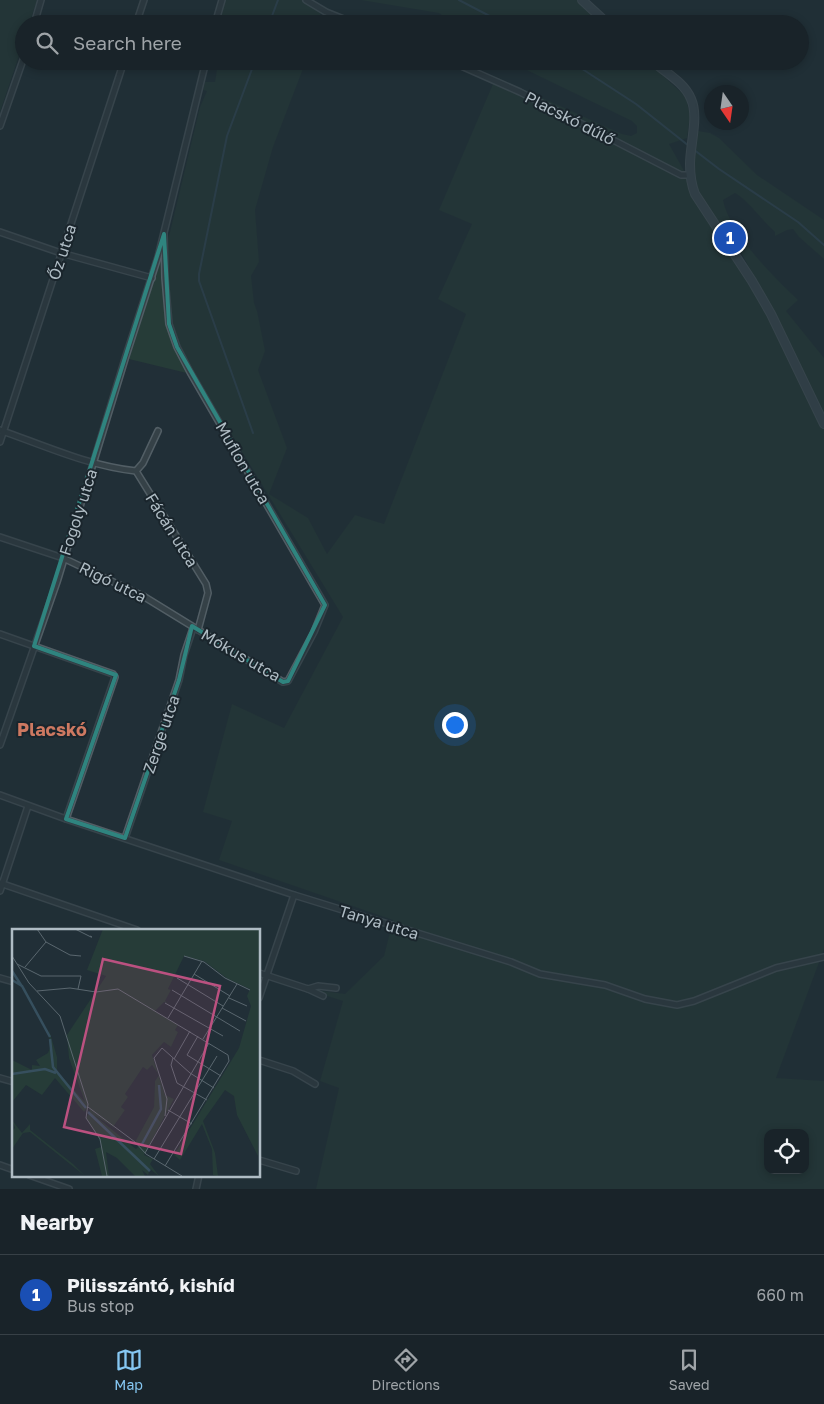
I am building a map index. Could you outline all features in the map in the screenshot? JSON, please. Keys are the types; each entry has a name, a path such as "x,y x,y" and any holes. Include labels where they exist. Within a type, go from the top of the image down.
{"street":[{"path":"37,15 41,0"},
{"path":"139,15 144,0"},
{"path":"218,15 222,0"},
{"path":"306,0 334,15"},
{"path":"582,0 598,15"},
{"path":"0,126 19,70"},
{"name":"Őz utca","path":"0,442 2,431 121,70"},
{"name":"Muflon utca","path":"152,278 204,70"},
{"name":"Placskó dűlő","path":"470,70 520,92 681,175 690,175"},
{"path":"663,70 682,86 692,98 694,117 690,175 698,200 752,281 771,314 824,424"},
{"path":"0,232 61,253 152,278"},
{"name":"Muflon utca","path":"164,234 169,324 177,347 325,605 314,632 288,681"},
{"name":"Fogoly utca","path":"0,745 94,464 125,359 152,278"},
{"path":"2,431 94,464 136,471 143,463 158,431"},
{"name":"Fácán utca","path":"136,471 206,584 208,593 196,629"},
{"name":"Rigó utca","path":"0,537 63,558 143,596 196,629"},
{"name":"Mókus utca","path":"196,629 283,682 288,681"},
{"name":"Zerge utca","path":"125,838 180,680 184,655 196,629"},
{"path":"0,634 115,676 66,819"},
{"name":"Tanya utca","path":"0,795 294,895 511,962 540,974 605,985 645,999 677,1005 694,1001 787,964 824,957"},
{"path":"0,891 1,883 28,806"},
{"path":"1,883 134,929"},
{"path":"260,995 294,895"},
{"path":"260,973 323,996"},
{"path":"308,989 318,986 336,988"},
{"path":"260,1060 293,1071 314,1084"},
{"path":"260,1160 296,1172"},
{"path":"0,1165 12,1169"},
{"path":"32,1176 69,1189"},
{"path":"196,1189 199,1176"}],"highlighted area":[{"path":"164,234 169,324 177,347 325,605 288,681 283,682 192,626 179,680 125,838 66,819 116,675 34,646"}],"green space":[{"path":"0,0 37,0 32,15 15,15 15,68 0,112"},
{"path":"225,0 304,0 321,11 320,15 221,15"},
{"path":"361,0 577,0 593,15 442,15"},
{"path":"217,70 303,70 273,147 255,210 259,262 251,276 254,303 265,351 258,370 287,448 269,494 308,518 327,554 355,515 384,524 466,314 438,299 472,224 439,210 496,77 622,134 631,136 637,133 637,126 632,121 527,70 657,70 686,97 690,116 687,138 669,144 692,185 698,131 710,133 719,138 757,175 824,220 824,259 799,237 793,229 775,236 775,232 735,193 723,200 734,227 743,240 765,267 798,300 786,311 824,358 824,949 776,1078 824,1081 824,1189 316,1189 339,1088 320,1081 343,1001 318,993 315,990 345,994 384,956 393,920 219,860 232,821 203,812 232,704 284,728 343,617 195,375 129,359 170,232 200,107 207,91 203,90 205,82 215,82","holes":["712,219 725,228 733,237 782,330 805,381"]}],"waterway":[{"path":"272,15 278,0"},
{"path":"459,0 488,15"},
{"path":"252,70 227,136 199,281 253,433"},
{"path":"584,70 636,104 689,146"},
{"path":"693,149 719,169 798,222 824,245"}],"place":[{"name":"Pilisszántó, kishíd","path":"730,238"}],"district":[{"name":"Placskó","path":"52,729"}]}
